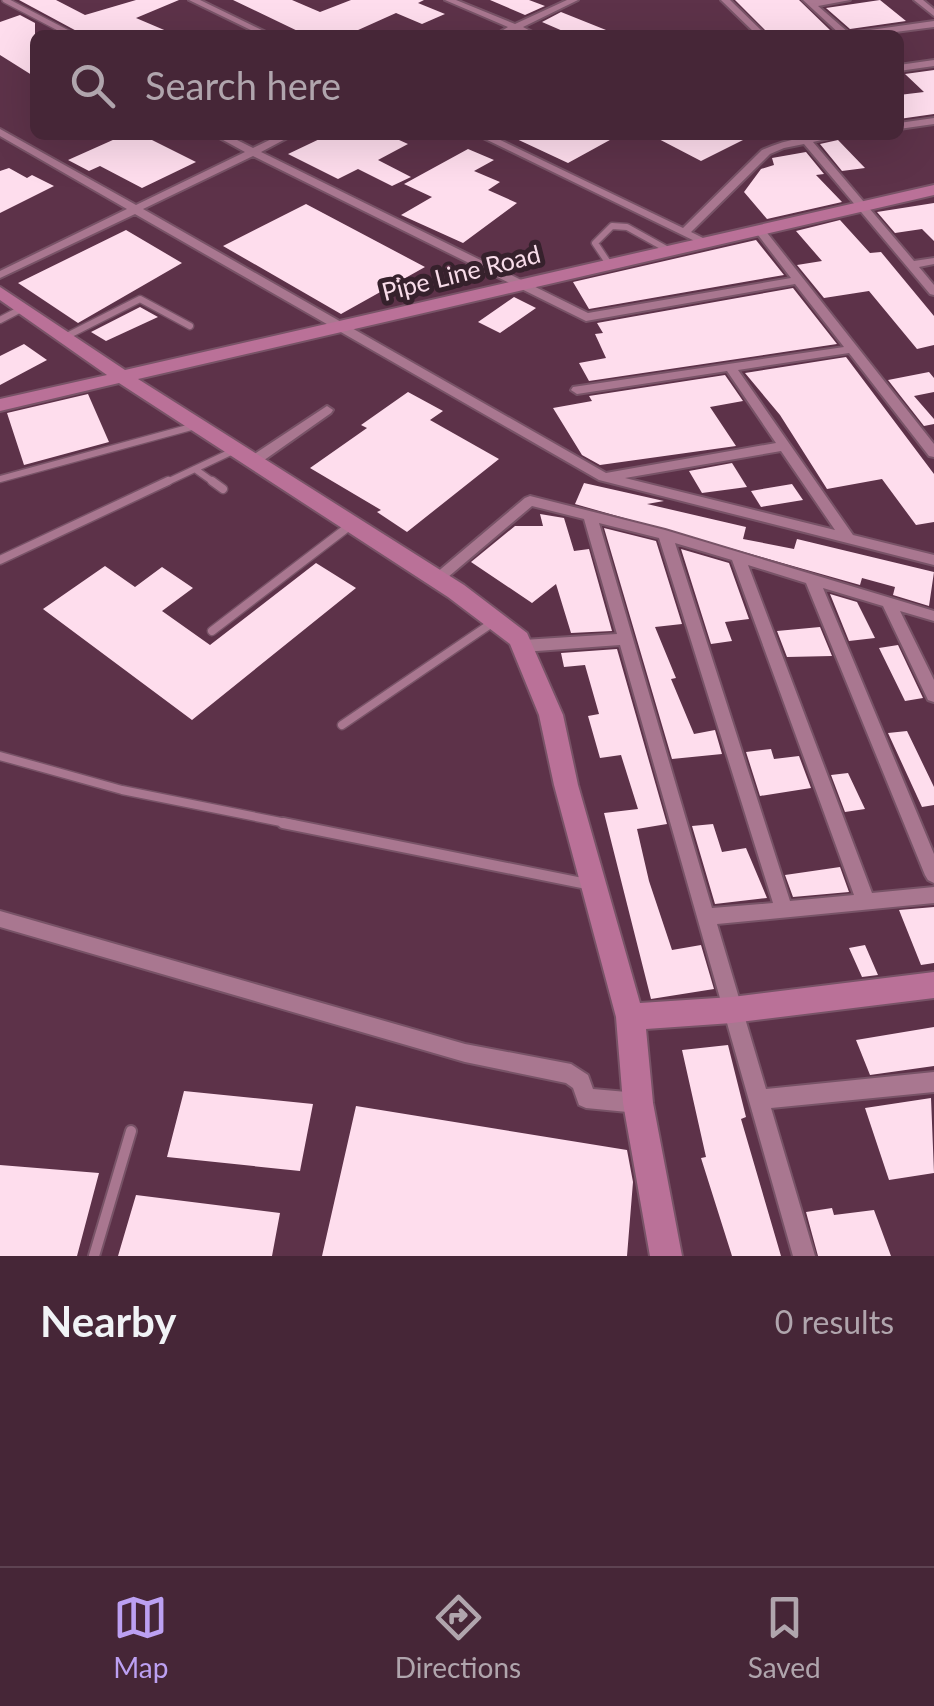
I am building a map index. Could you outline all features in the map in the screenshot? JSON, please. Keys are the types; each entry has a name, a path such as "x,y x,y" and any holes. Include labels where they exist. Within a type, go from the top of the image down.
{"street":[{"path":"193,0 257,30"},
{"path":"449,0 522,30"},
{"path":"509,30 574,0"},
{"path":"709,0 733,8"},
{"path":"725,0 757,30"},
{"path":"810,2 846,0"},
{"path":"918,0 934,12"},
{"path":"810,2 843,30"},
{"path":"888,30 934,24"},
{"path":"904,67 934,63"},
{"path":"904,125 934,121"},
{"path":"0,132 138,207 338,328 604,476 934,560"},
{"path":"229,140 586,317 798,280"},
{"path":"0,275 278,140"},
{"path":"493,140 705,243"},
{"path":"686,231 766,152 802,140"},
{"path":"806,140 934,292"},
{"name":"Pipe Line Road","path":"0,405 934,190"},
{"path":"760,231 934,453"},
{"path":"910,265 934,261"},
{"path":"0,292 121,376 436,579 495,621 522,646 551,715 630,1017 638,1103 666,1256"},
{"path":"577,390 852,349"},
{"path":"728,366 847,537"},
{"path":"246,454 326,410"},
{"path":"604,476 783,446"},
{"path":"436,579 530,501 666,535 934,616"},
{"path":"591,519 804,1256"},
{"path":"666,535 784,910"},
{"path":"738,558 866,902"},
{"path":"812,581 934,875"},
{"path":"889,604 934,696"},
{"path":"522,646 626,639"},
{"path":"705,917 934,895"},
{"path":"0,919 465,1053 571,1074 582,1082 586,1098 638,1103"},
{"path":"630,1017 732,1010 934,985"},
{"path":"758,1100 934,1082"}],"lane":[{"path":"5,0 62,30"},
{"path":"609,264 595,243 612,226 627,227 670,250"},
{"path":"65,337 140,299 190,326"},
{"path":"0,320 23,308"},
{"path":"0,478 199,424"},
{"path":"0,560 195,470 246,454"},
{"path":"195,470 223,489"},
{"path":"212,631 352,524"},
{"path":"342,725 495,621"},
{"path":"0,756 122,790 594,885"},
{"path":"94,1256 130,1131"}],"building":[{"path":"19,0 56,0 85,15 136,0 179,0 136,18 164,30 75,30"},
{"path":"233,0 292,0 320,12 351,0 424,0 418,3 445,14 422,24 396,13 358,30 296,30"},
{"path":"490,0 529,0 545,6 525,15"},
{"path":"735,0 799,0 830,30 765,30"},
{"path":"880,0 906,21 850,29 826,8"},
{"path":"561,12 606,30 560,30 542,22"},
{"path":"20,15 35,23 35,30 30,30 30,74 0,55 0,22"},
{"path":"934,70 934,114 904,118 904,94 924,92 905,74"},
{"path":"113,140 152,140 196,162 142,188 100,166 89,171 68,160"},
{"path":"317,140 399,140 408,144 378,160 411,177 392,186 358,169 338,179 288,154"},
{"path":"519,140 610,140 568,163"},
{"path":"661,140 743,140 701,161"},
{"path":"838,140 865,168 842,171 820,144"},
{"path":"468,149 494,160 474,171 500,182 488,190 517,203 463,243 401,215 432,197 404,184"},
{"path":"806,152 824,174 816,175 842,202 767,219 744,192 761,169 774,165 772,158"},
{"path":"9,168 54,186 0,213 0,171"},
{"path":"934,203 934,241 922,229 895,233 877,212"},
{"path":"306,204 425,267 341,314 223,246"},
{"path":"840,220 870,253 881,252 934,316 934,345 917,349 869,291 824,298 797,265 822,261 796,231"},
{"path":"126,230 182,263 78,323 18,283"},
{"path":"756,240 784,275 589,309 573,282"},
{"path":"793,288 837,344 589,381 579,363 606,358 595,334 603,333 597,323"},
{"path":"514,297 536,308 500,333 478,322"},
{"path":"140,307 158,317 106,341 91,332"},
{"path":"24,344 47,360 0,385 0,356"},
{"path":"846,357 934,474 934,522 916,525 882,479 827,489 780,415 745,373"},
{"path":"929,372 934,378 934,392 914,396 934,419 934,424 924,426 888,380"},
{"path":"725,375 743,401 710,407 736,446 600,465 582,455 553,408 592,401 589,396"},
{"path":"408,392 443,411 430,420 499,459 407,532 377,512 381,510 310,468 367,428 361,425"},
{"path":"88,394 109,442 24,465 7,413"},
{"path":"732,463 747,487 702,493 689,471"},
{"path":"584,483 664,501 647,504 746,527 743,539 794,549 797,539 934,572 929,606 893,595 895,587 862,578 860,585 575,504"},
{"path":"792,484 803,500 761,507 751,491"},
{"path":"540,514 564,518 574,551 589,549 612,631 571,633 556,584 532,603 471,562 515,526 543,526"},
{"path":"604,528 656,541 682,624 655,627 676,678 671,679 694,734 715,730 722,754 672,759"},
{"path":"681,549 729,563 749,619 725,622 732,641 711,644"},
{"path":"316,563 356,588 192,720 43,609 105,566 135,587 162,567 193,588 162,611 210,645"},
{"path":"830,594 857,602 875,638 849,641"},
{"path":"820,627 832,656 787,657 777,631"},
{"path":"898,645 923,698 905,701 879,648"},
{"path":"617,649 667,824 637,829 649,881 672,950 701,945 714,989 651,999 604,813 638,809 621,755 600,758 588,716 599,714 585,665 564,667 561,653"},
{"path":"907,731 934,787 934,805 922,807 888,733"},
{"path":"771,749 774,759 799,756 811,788 760,796 746,752"},
{"path":"848,773 865,809 845,812 831,775"},
{"path":"713,824 722,852 746,848 767,898 715,904 692,826"},
{"path":"840,867 849,892 793,897 785,875"},
{"path":"934,907 934,963 921,965 899,910"},
{"path":"865,945 878,975 862,977 849,948"},
{"path":"934,1027 934,1066 870,1075 856,1040"},
{"path":"728,1045 746,1117 741,1119 781,1256 732,1256 701,1158 706,1157 682,1050"},
{"path":"184,1091 313,1104 300,1171 167,1157"},
{"path":"931,1098 934,1173 889,1180 865,1108"},
{"path":"356,1106 627,1150 633,1182 627,1256 322,1256"},
{"path":"0,1165 99,1173 77,1256 0,1256"},
{"path":"136,1195 280,1213 272,1256 118,1256"},
{"path":"832,1208 834,1215 874,1210 891,1256 818,1256 806,1212"}]}
